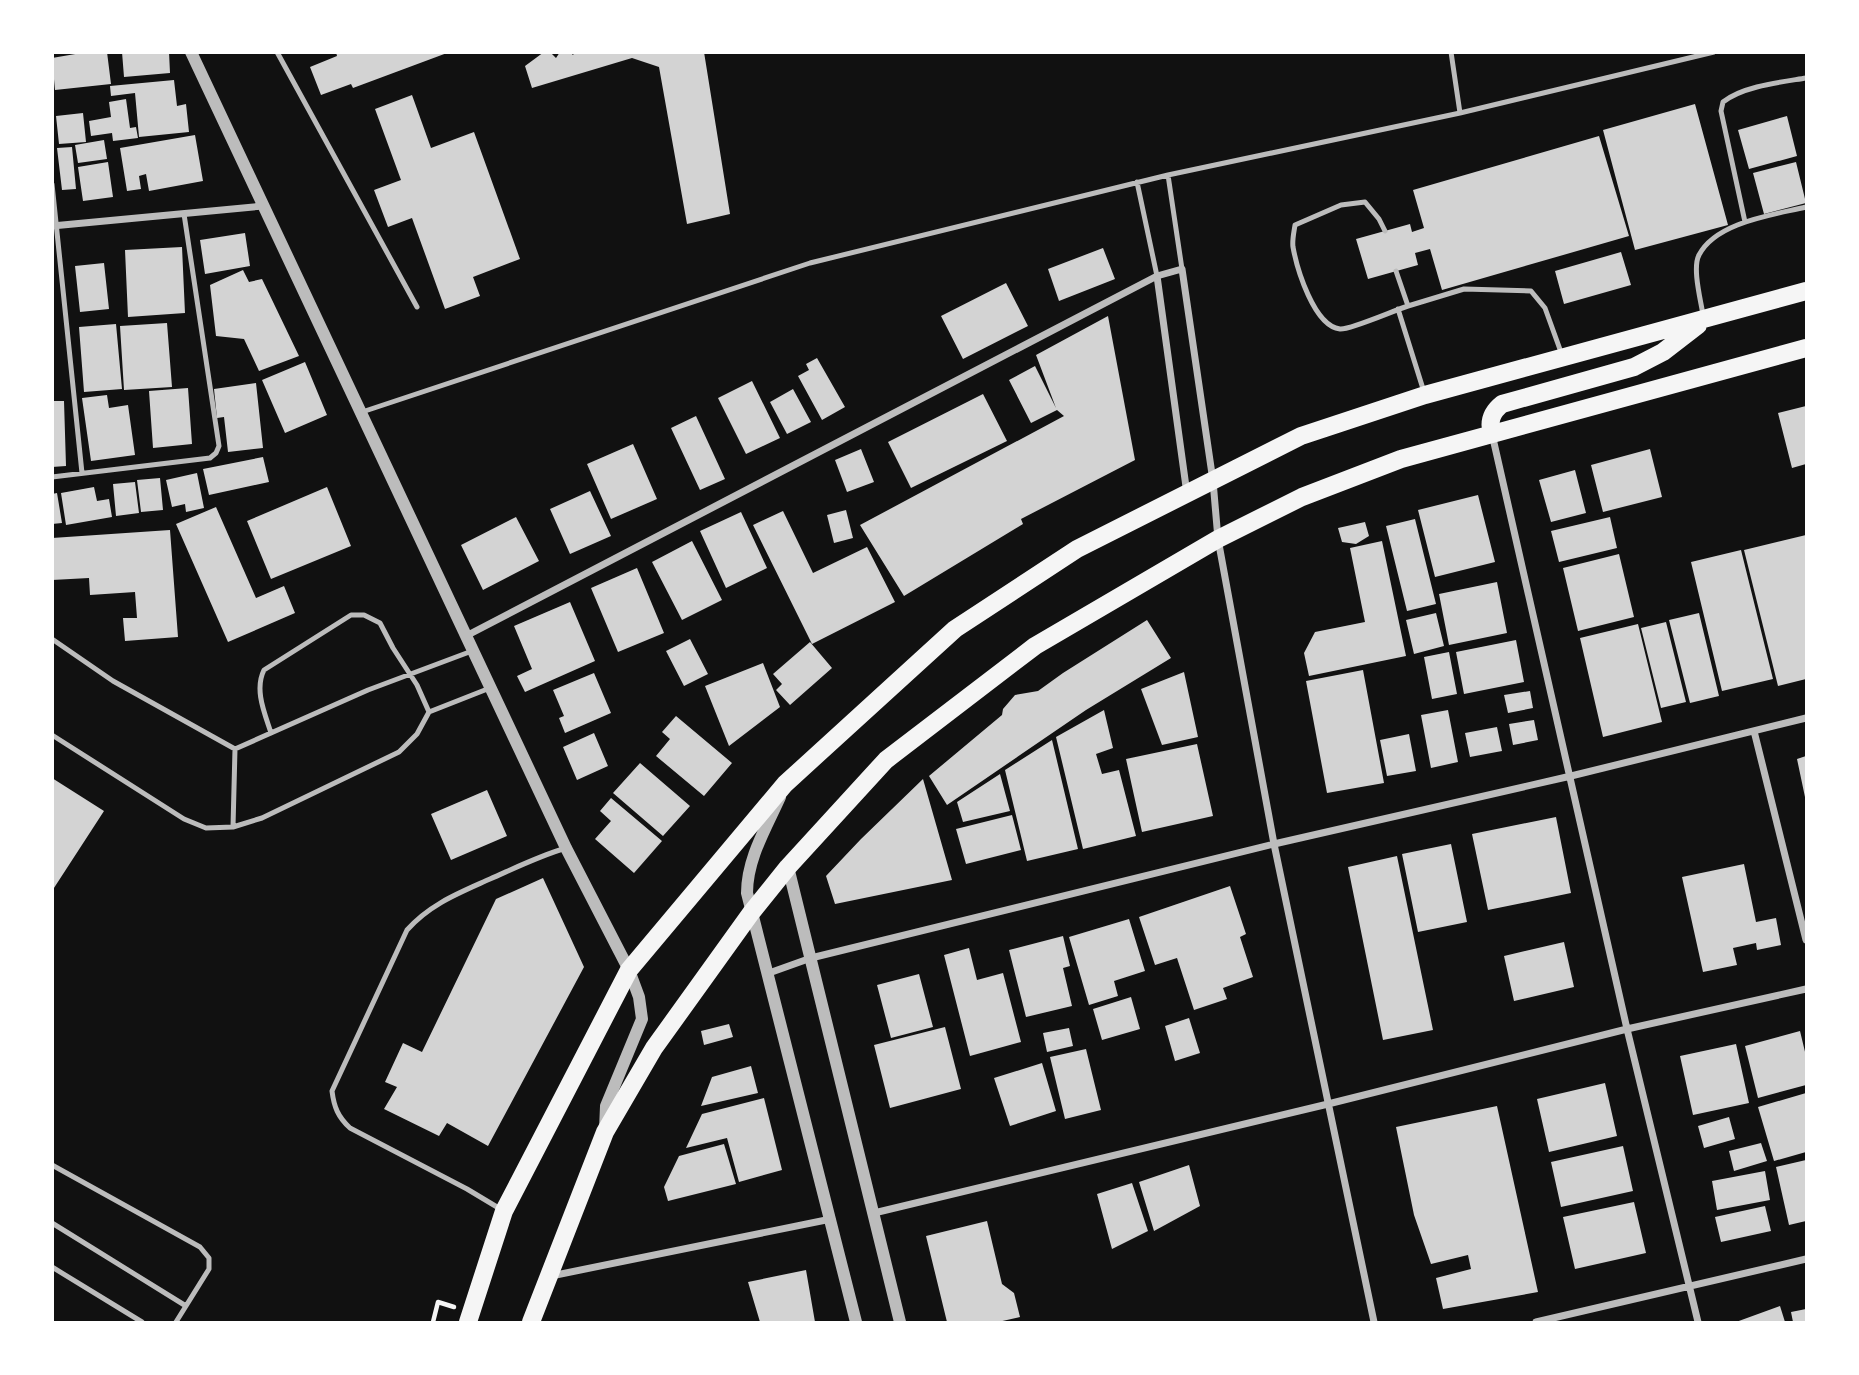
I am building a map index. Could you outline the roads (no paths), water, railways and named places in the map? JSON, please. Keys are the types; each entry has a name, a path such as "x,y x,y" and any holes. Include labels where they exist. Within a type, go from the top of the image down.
{"highway":[{"path":"468,1322 504,1211 629,970 785,784 955,629 1077,550 1301,436 1425,395 1807,291"},
{"path":"1492,434 1491,419 1495,410 1503,404 1634,367 1663,352 1704,320"},
{"path":"531,1322 605,1132 654,1048 751,913 788,867 887,760 1024,654 1218,539 1302,497 1401,459 1807,348"}],"street":[{"path":"191,52 472,651 566,848 629,970 639,997 642,1020 606,1106 605,1132"},
{"path":"55,226 263,206"},
{"path":"465,636 1157,276 1182,270 1213,481 1218,539 1274,844 1374,1322"},
{"path":"1157,276 1187,495"},
{"path":"1492,434 1627,1029 1698,1322"},
{"path":"769,973 811,958 1274,844 1571,776 1807,718"},
{"path":"1754,731 1807,940"},
{"path":"785,784 747,879 751,913 769,973 856,1322"},
{"path":"788,867 900,1322"},
{"path":"874,1213 1627,1029 1807,989"},
{"path":"547,1277 831,1219"},
{"path":"1536,1322 1807,1259"}],"lane":[{"path":"276,52 417,307"},
{"path":"1451,52 1460,113"},
{"path":"360,413 810,263 1137,182 1460,113 1714,52"},
{"path":"1745,222 1721,111 1723,102 1730,96 1770,84 1807,78"},
{"path":"1168,175 1182,270"},
{"path":"1137,182 1157,276"},
{"path":"52,184 82,473"},
{"path":"1385,231 1365,202 1341,205 1295,225 1292,244 1307,292 1321,318 1331,326 1343,330 1398,309 1464,289 1531,291 1545,308 1563,358"},
{"path":"1704,320 1696,268 1698,256 1716,236 1745,222 1807,207"},
{"path":"52,477 210,458 216,453 219,446 184,214"},
{"path":"1396,271 1408,306"},
{"path":"1398,309 1425,395"},
{"path":"271,733 262,705 260,686 264,670 351,615 373,617 380,623 417,685 429,712"},
{"path":"52,639 113,681 235,749"},
{"path":"235,749 410,674 472,651"},
{"path":"52,735 184,819 206,828 233,827 262,818 399,752 417,734 429,712 490,688"},
{"path":"233,827 235,749"},
{"path":"504,1211 350,1128 340,1119 334,1106 332,1091 407,930 420,915 437,903 542,855 566,848"},
{"path":"52,1165 200,1247 209,1258 209,1269 176,1322"},
{"path":"52,1223 186,1306"},
{"path":"52,1266 142,1322"}]}
